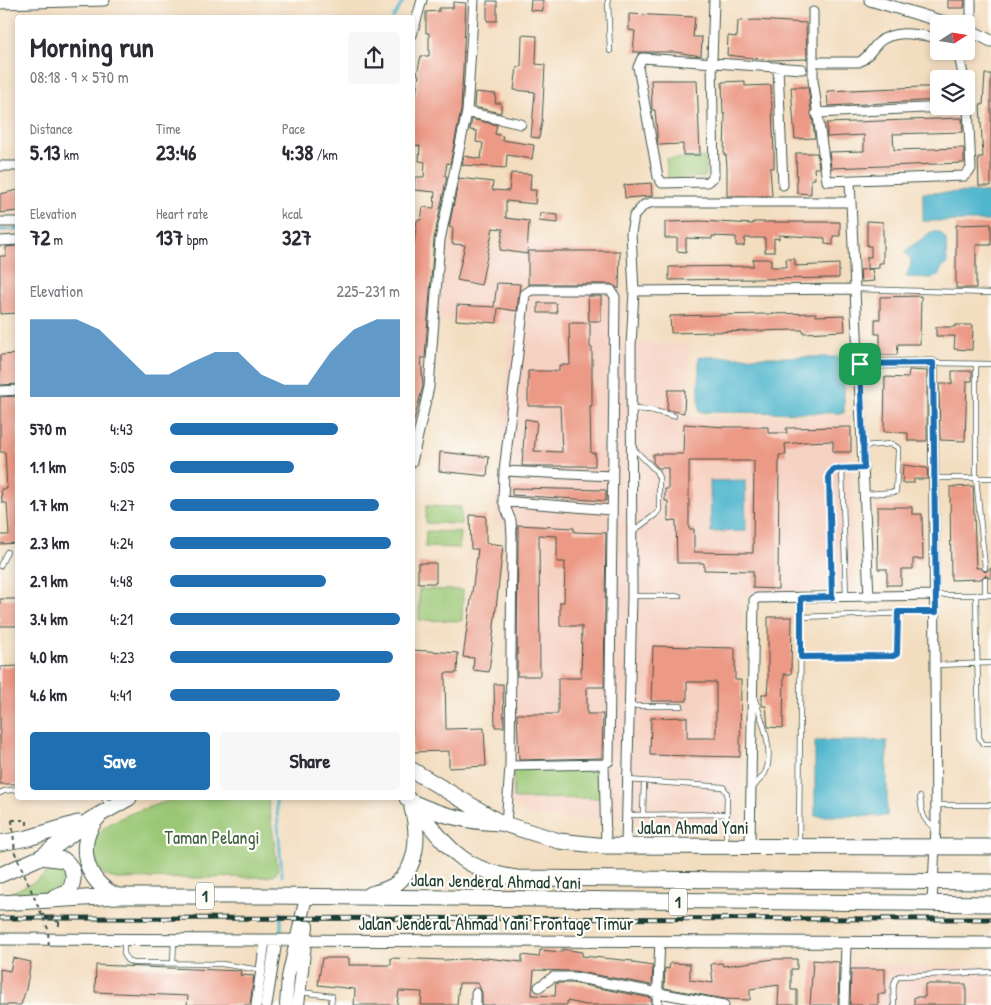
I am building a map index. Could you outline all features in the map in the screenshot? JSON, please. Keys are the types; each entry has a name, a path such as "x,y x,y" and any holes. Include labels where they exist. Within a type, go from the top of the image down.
{"highway":[{"name":"Jalan Ahmad Yani","path":"415,772 504,824 559,841 606,846 991,847"},
{"path":"0,875 41,857 90,820 106,805 122,800"},
{"path":"364,897 393,886 404,874 412,860 417,845 418,829 409,800"},
{"name":"Jalan Jenderal Ahmad Yani","path":"410,800 443,843 473,866 492,874 517,878 933,879 991,882"},
{"path":"411,800 445,816 481,823 504,824"},
{"path":"106,805 88,835 87,858 94,880 105,891 118,896"},
{"path":"0,842 28,838 90,820"},
{"path":"17,903 57,896 70,890 74,880 74,872 69,864 58,858 41,857"},
{"name":"Jalan Jenderal Ahmad Yani","path":"0,903 118,896 305,896 432,899 991,904"}],"main road":[{"path":"299,999 300,940 305,896"},
{"path":"286,1005 300,940"}],"street":[{"path":"0,3 104,0"},
{"path":"415,24 422,0"},
{"path":"415,448 428,387 440,240 467,112 474,0"},
{"path":"714,0 712,61 714,178 707,182 664,184 658,177 638,62 644,57 712,61 802,68"},
{"path":"870,0 893,4 930,17"},
{"path":"969,15 971,0"},
{"path":"814,12 817,62 816,113 825,178 829,182 964,176 971,169 968,115"},
{"path":"817,62 859,62 864,60 888,36 904,33 930,37"},
{"path":"975,33 991,41"},
{"path":"778,67 783,185"},
{"path":"816,113 930,108"},
{"path":"467,112 520,124"},
{"path":"0,166 15,166"},
{"path":"850,182 854,289 864,446 869,596"},
{"path":"626,846 632,596 631,346 634,291 632,223 634,216 644,205 653,202 851,202"},
{"path":"0,222 15,222"},
{"path":"0,241 15,240"},
{"path":"634,291 854,289"},
{"path":"504,824 510,766 512,536 511,521 503,501 504,471 525,294 531,290 611,290 615,297 609,761 604,764 510,766"},
{"path":"860,364 933,363 936,826 932,903"},
{"path":"0,391 15,390"},
{"path":"504,471 612,476"},
{"path":"503,501 611,510"},
{"path":"750,846 753,601 757,598 936,596"},
{"path":"604,764 606,846"},
{"name":"Jalan Jenderal Ahmad Yani Frontage Timur","path":"0,939 660,941 846,944 991,943"},
{"path":"256,1005 261,970 270,941"},
{"path":"266,1005 270,941"},
{"path":"657,1005 660,941"},
{"path":"844,1005 846,944"},
{"path":"540,987 553,977 566,976 598,980 658,994 724,1005"},
{"path":"476,993 476,1005"}],"lane":[{"path":"608,0 610,51"},
{"path":"854,289 991,294"},
{"path":"933,363 991,364"},
{"path":"976,364 976,477 985,568"},
{"path":"632,409 650,410 674,416"},
{"path":"864,446 892,444 898,448 896,492 865,494"},
{"path":"632,447 656,471 659,478 659,510 632,532"},
{"path":"842,468 846,597"},
{"path":"832,597 829,475 834,469 864,468"},
{"path":"934,478 991,478"},
{"path":"0,566 6,552"},
{"path":"984,556 991,556"},
{"path":"985,579 985,595"},
{"path":"936,596 991,594"},
{"path":"976,595 979,664 979,738 983,744 991,744"},
{"path":"632,596 679,596"},
{"path":"799,846 801,598"},
{"path":"801,657 893,656 897,654 898,612"},
{"path":"801,617 936,612"},
{"path":"936,665 991,664"},
{"path":"751,790 766,771 768,750 766,731 752,692"},
{"path":"629,706 680,706"},
{"path":"628,780 723,787 727,793 726,846"},
{"path":"643,814 644,781"},
{"path":"0,793 15,790"},
{"path":"920,797 923,817 926,823 936,826"},
{"path":"936,805 991,805"},
{"path":"627,815 727,814"},
{"path":"124,940 124,953 127,960 133,963 222,964 261,970"},
{"path":"173,963 174,940"},
{"path":"894,1005 894,980 899,976 991,972"},
{"path":"299,999 332,996 331,1005"}],"path":[{"path":"27,820 12,820 15,853 48,929 49,949"},
{"path":"41,914 59,922"}],"shaded area":[{"path":"447,243 485,247 519,256 526,243 621,251 622,344 689,344 689,417 851,415 855,590 742,596 740,826 639,824 618,818 568,820 534,816 507,801 504,525 494,524 511,323 437,320"},
{"path":"846,962 941,967 991,966 991,1005 845,1005"}],"green space":[{"path":"705,157 706,177 668,179 666,159"},
{"path":"426,506 461,507 461,524 426,523"},
{"path":"426,531 460,532 459,548 425,547"},
{"path":"419,589 463,590 462,621 419,620"},
{"path":"601,766 601,798 514,799 513,767"},
{"name":"Taman Pelangi","path":"172,800 268,800 278,870 274,875 267,877 117,879 109,877 98,868 95,851 96,837 101,830 110,824 146,808"},
{"path":"61,863 74,881 51,893 10,893 34,882"}],"water":[{"path":"991,192 991,221 923,221 923,193"},
{"path":"930,232 940,232 946,240 947,264 941,268 940,275 932,278 906,277 911,261 905,252"},
{"path":"699,357 844,357 844,413 699,412"},
{"path":"745,480 746,531 711,532 710,481"},
{"path":"815,741 887,741 887,816 815,816"}],"building":[{"path":"531,0 543,0 543,11 530,10"},
{"path":"948,0 965,0 964,8 948,8"},
{"path":"487,1 497,1 497,21 487,21"},
{"path":"453,2 466,3 461,111 450,164 447,163 445,176 447,176 434,239 425,358 421,358 423,386 415,417 415,236 417,220 421,220 423,207 434,208 435,192 415,190 415,177 424,177 425,162 419,161 420,146 415,145 415,95 421,56 429,56 429,33 426,33 426,12 439,11 439,8 453,8"},
{"path":"629,14 695,17 693,37 702,37 701,56 675,52 633,52 635,31 629,30"},
{"path":"738,21 806,23 807,59 770,60 727,55 728,36 737,37"},
{"path":"522,35 537,36 536,64 545,65 542,122 539,138 531,137 535,92 514,90 517,67 521,67"},
{"path":"985,74 991,74 991,186 979,186 978,157 983,157 980,105 983,105"},
{"path":"651,80 697,80 700,155 683,155 683,144 658,145 655,110 652,110"},
{"path":"745,81 745,86 771,85 774,154 774,168 770,168 772,196 727,196 727,167 726,155 724,155 725,114 723,114 722,82"},
{"path":"791,87 808,87 815,138 795,139"},
{"path":"930,87 930,100 828,106 827,91"},
{"path":"475,92 496,94 495,103 501,103 501,113 474,107"},
{"path":"962,118 963,132 893,134 894,150 964,148 964,163 831,168 829,152 864,151 864,135 827,137 827,123"},
{"path":"472,119 497,125 495,134 503,136 502,140 534,145 532,159 507,155 506,168 462,165 464,156 481,159 483,143 476,142 477,131 470,130"},
{"path":"796,153 817,153 819,168 814,168 815,179 811,179 811,194 797,193"},
{"path":"511,173 531,174 530,190 536,190 535,204 506,201 506,218 529,221 527,254 500,250 503,229 493,228 481,285 457,280 465,245 452,244 453,228 449,227 459,178 493,182 492,190 509,191"},
{"path":"651,183 652,196 625,198 624,185"},
{"path":"15,191 15,211 0,213 0,194"},
{"path":"540,213 558,215 558,223 539,221"},
{"path":"701,221 753,224 753,222 840,222 840,236 833,236 833,245 825,244 825,238 779,235 779,239 774,238 774,252 765,252 765,238 745,238 744,246 736,246 736,237 712,236 712,239 686,238 686,252 677,251 677,238 665,238 665,222"},
{"path":"867,221 883,222 883,263 879,263 879,268 867,269 867,257 871,257 871,246 867,246"},
{"path":"991,224 991,245 976,245 976,288 956,288 956,225"},
{"path":"15,246 15,313 0,314 0,256 6,256 6,247"},
{"path":"528,251 620,251 619,289 611,284 528,284"},
{"path":"753,259 771,259 771,267 787,267 786,259 795,259 795,266 839,264 839,278 669,280 669,267 753,266"},
{"path":"872,269 874,281 861,282 860,270"},
{"path":"497,283 520,284 517,311 498,308 497,323 456,320 457,305 494,307"},
{"path":"588,296 601,296 601,321 589,321"},
{"path":"921,296 920,344 898,344 897,355 880,355 880,334 875,334 875,319 880,319 880,297"},
{"path":"538,303 556,303 557,313 538,313"},
{"path":"816,313 816,316 844,315 845,331 803,333 803,330 795,330 671,333 670,316"},
{"path":"569,323 590,323 590,347 592,348 591,453 595,453 595,466 522,466 525,419 537,421 534,451 562,452 560,406 528,406 528,371 559,371 559,365 570,365"},
{"path":"955,325 973,325 972,350 954,349 955,336 936,336 936,327 955,327"},
{"path":"15,354 15,384 0,385 0,355"},
{"path":"909,370 927,371 927,441 908,441 908,433 884,432 885,377 908,378"},
{"path":"952,371 972,371 972,381 967,381 965,441 940,440 939,384 952,384"},
{"path":"668,390 685,390 684,413 667,410"},
{"path":"15,396 15,543 0,544 0,535 9,535 7,503 2,503 1,489 7,489 5,452 0,452 0,397"},
{"path":"684,424 724,427 768,427 768,433 787,433 786,428 851,427 851,452 833,452 833,441 804,442 785,444 786,455 779,455 778,589 753,588 753,571 704,570 704,563 677,563 676,520 668,521 668,501 665,501 665,489 668,489 668,468 658,468 653,462 653,454 683,454","holes":["689,461 754,461 753,553 694,552 694,529 689,529"]},
{"path":"440,452 489,457 487,476 439,471"},
{"path":"903,465 927,468 928,479 914,479 914,483 902,483"},
{"path":"973,486 976,568 981,568 985,572 991,568 991,579 985,575 981,579 951,580 950,487"},
{"path":"512,488 606,490 606,501 512,495"},
{"path":"877,507 912,507 912,514 922,514 923,559 913,559 913,569 901,569 901,585 887,585 887,569 878,569"},
{"path":"470,515 486,516 486,543 503,545 489,672 473,670 474,658 463,657 478,549 471,549"},
{"path":"518,525 574,528 574,532 606,533 604,687 587,687 587,714 603,714 602,758 519,760 517,714 558,714 558,678 581,678 582,626 560,626 560,602 564,602 565,562 557,562 557,536 539,535 540,676 517,676"},
{"path":"418,563 436,563 436,583 418,583"},
{"path":"0,599 15,599 15,626 0,626"},
{"path":"768,617 792,617 791,674 784,674 783,728 768,727 766,706 762,706 762,694 767,694 768,682"},
{"path":"653,646 735,648 735,680 741,680 740,757 650,755 651,718 687,717 687,738 716,738 716,682 687,682 687,701 651,701"},
{"path":"415,650 458,653 457,673 445,673 446,729 484,728 486,766 449,768 449,751 415,752"},
{"path":"15,666 15,784 0,784 0,667"},
{"path":"494,684 503,684 504,727 495,727"},
{"path":"562,949 582,952 582,956 633,961 633,963 653,966 652,985 574,971 534,970 532,995 555,996 556,983 572,983 651,998 651,1005 586,1005 567,1001 567,1005 482,1005 482,993 478,983 459,983 457,1005 421,1005 422,992 399,991 397,1005 354,1005 355,989 318,985 322,958 349,958 349,965 391,965 391,958 445,960 486,958 522,962 522,955 539,957 540,950 562,952"},
{"path":"13,958 31,962 26,989 21,1005 0,1005 0,969 10,971"},
{"path":"774,959 797,959 797,969 791,969 791,990 797,990 797,1005 778,1005 779,985 750,989 750,1000 725,999 664,988 665,968 669,969 670,963 690,964 690,980 713,983 711,964 722,963 723,966"},
{"path":"813,960 839,962 838,1005 810,1005"},
{"path":"96,965 241,971 240,975 254,976 250,1005 187,1005 188,996 95,992"},
{"path":"851,969 885,969 885,994 878,994 878,1005 850,1005"},
{"path":"925,984 966,984 966,1005 914,1005 914,997 925,997"}],"waterway":[{"path":"395,15 404,0"},
{"path":"0,230 15,229"},
{"path":"276,800 282,876"},
{"path":"281,913 281,937"}],"railway":[{"path":"0,918 991,919"}],"route":[{"path":"933,363 936,612 898,612 897,654 890,657 801,657 801,598 832,597 829,475 834,469 864,468 860,364 933,363"}]}
